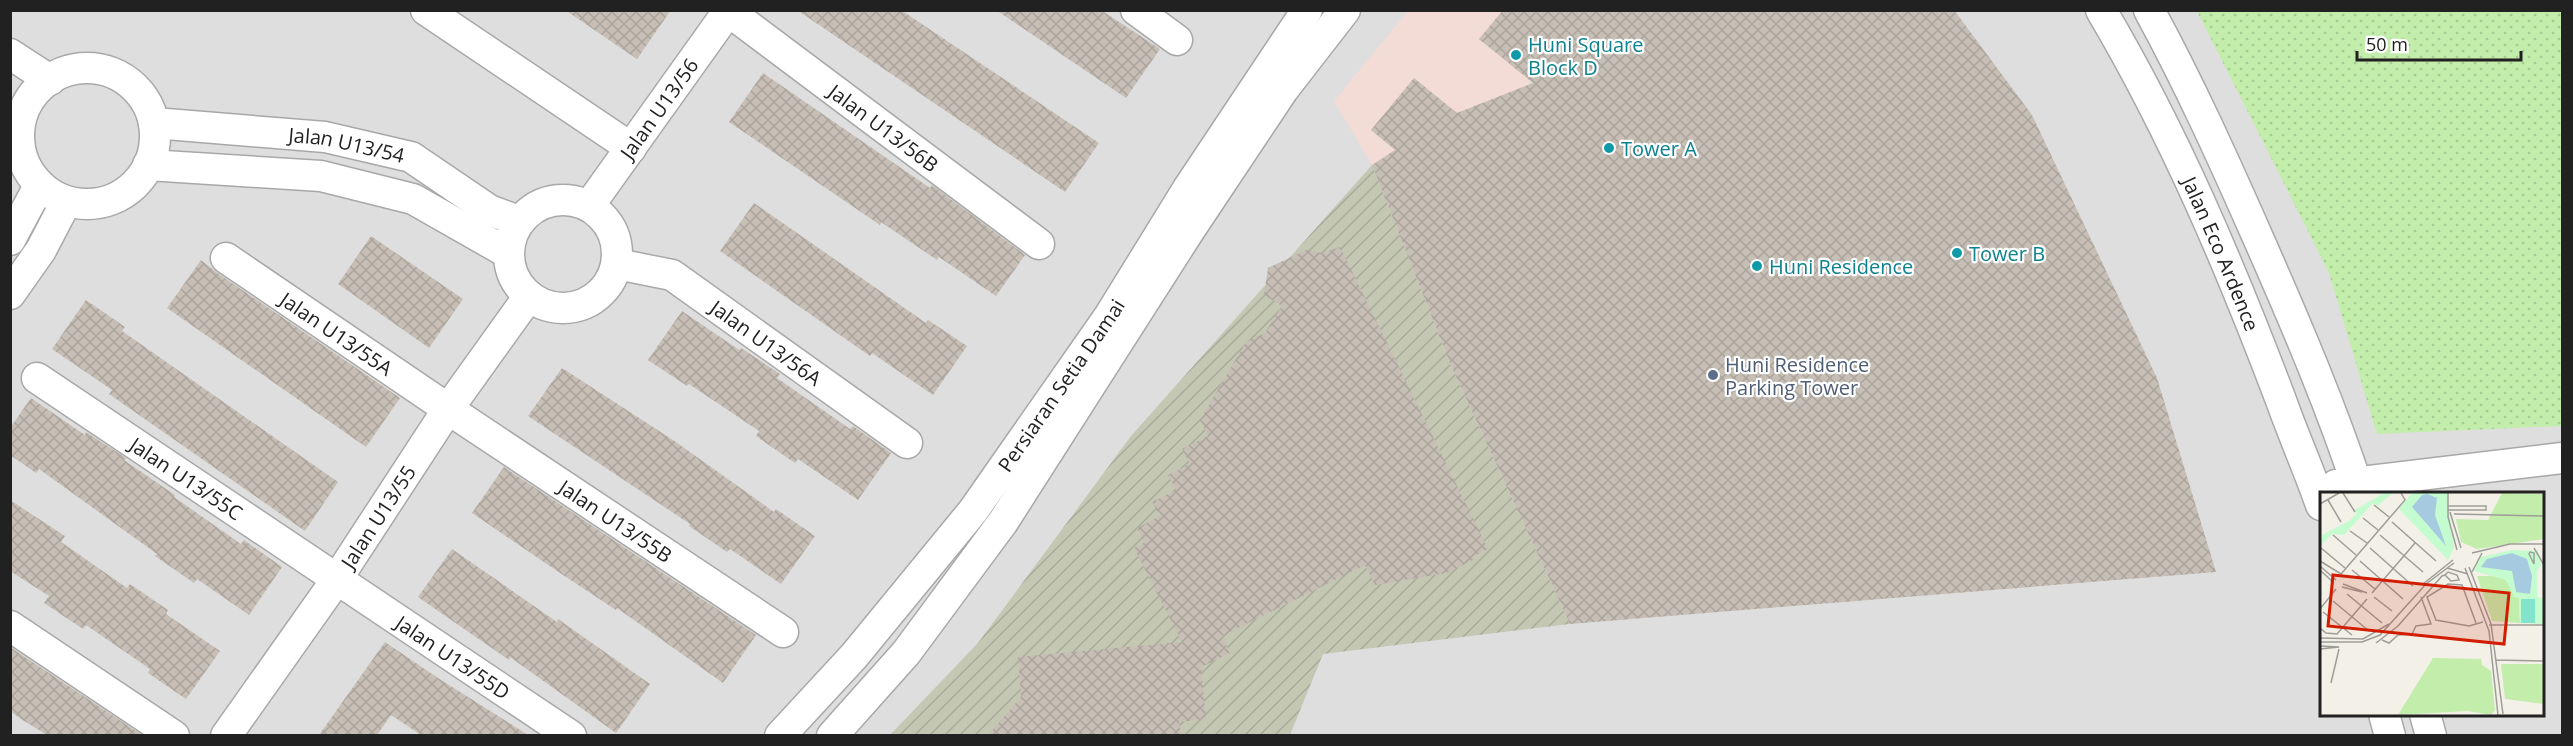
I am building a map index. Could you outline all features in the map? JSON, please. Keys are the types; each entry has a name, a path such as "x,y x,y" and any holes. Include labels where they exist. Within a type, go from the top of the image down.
{"street":[{"path":"426,10 631,148"},
{"path":"1136,10 1177,40"},
{"name":"Persiaran Setia Damai","path":"780,735 854,656 973,511 1110,315 1189,187 1306,10"},
{"name":"Persiaran Setia Damai","path":"832,735 906,654 1003,522 1282,90 1345,10"},
{"name":"Jalan Eco Ardence","path":"2101,10 2129,58 2188,174 2253,327 2318,497"},
{"name":"Jalan Eco Ardence","path":"2149,10 2224,161 2274,274 2358,488"},
{"name":"Jalan U13/56","path":"589,206 728,11"},
{"name":"Jalan U13/56B","path":"728,11 1040,244"},
{"path":"10,54 50,80"},
{"path":"86,69 104,71 122,78 136,90 147,105 153,123 153,152 148,165 134,185 114,199 90,205 66,202 39,186 25,166 18,142 15,115 50,80 66,72 86,69"},
{"name":"Jalan U13/54","path":"153,123 325,137 411,157 489,210 519,221"},
{"name":"Jalan U13/54","path":"148,165 321,176 413,199 508,253"},
{"path":"10,240 39,186"},
{"path":"559,200 575,201 589,206 603,217 612,230 617,247 616,264 610,281 598,295 582,305 564,308 545,306 529,296 518,285 510,269 508,253 511,236 519,221 530,210 543,203 559,200"},
{"path":"10,294 41,250 66,202"},
{"name":"Jalan U13/55A","path":"226,258 448,409"},
{"name":"Jalan U13/56A","path":"616,264 672,275 907,443"},
{"name":"Jalan U13/55","path":"226,735 336,579 448,409 529,296"},
{"name":"Jalan U13/55C","path":"37,378 336,579"},
{"name":"Jalan U13/55B","path":"448,409 783,632"},
{"path":"2340,492 2562,458"},
{"name":"Jalan U13/55D","path":"336,579 571,735"},
{"path":"10,626 174,735"},
{"path":"2385,716 2390,735"},
{"path":"2425,716 2430,735"}],"shaded area":[{"path":"10,11 2562,11 2562,735 11,735"},
{"path":"1408,11 1590,11 1526,86 1456,114 1372,165 1334,101"},
{"path":"1372,165 1451,366 1570,624 1323,654 1290,735 889,736 978,643 1131,436"}],"green space":[{"path":"2197,11 2562,11 2562,426 2377,434 2329,273"}],"building":[{"path":"565,10 671,10 637,59"},
{"path":"797,10 901,10 1099,143 1065,192"},
{"path":"996,10 1101,10 1160,49 1126,98"},
{"name":"Huni Residence","path":"1503,10 1954,10 2032,115 2157,378 2216,572 1570,624 1451,366 1372,165 1395,150 1371,130 1414,78 1457,113 1533,83 1479,39"},
{"path":"763,73 930,188 932,185 1025,255 996,296 939,257 937,260 881,222 880,225 729,122"},
{"path":"754,203 926,323 928,320 967,346 933,395 872,353 870,356 720,251"},
{"path":"371,236 463,299 429,348 338,284"},
{"path":"1340,247 1488,549 1473,557 1475,559 1447,573 1375,585 1365,565 1222,636 1230,653 1201,667 1206,719 1179,722 1181,735 988,735 1021,697 1018,657 1182,642 1134,548 1144,543 1137,528 1160,516 1152,502 1176,490 1168,475 1190,464 1182,449 1208,436 1200,420 1246,342 1265,333 1282,306 1264,295 1268,268 1306,250 1322,253"},
{"path":"201,260 400,398 366,447 167,308"},
{"path":"86,300 125,327 122,331 338,482 305,531 109,394 112,390 52,349"},
{"path":"682,311 739,350 741,348 780,374 777,378 850,429 853,426 891,453 858,500 798,459 795,463 756,436 759,431 689,384 687,386 648,360"},
{"path":"562,368 673,440 774,512 776,509 815,536 781,584 730,549 727,552 689,526 690,524 528,416"},
{"path":"31,398 85,435 86,432 126,458 124,460 241,544 244,540 282,567 249,615 197,579 194,583 155,556 157,554 39,469 36,473 10,455 10,428"},
{"path":"504,467 756,635 723,683 617,608 616,610 472,513"},
{"path":"10,500 65,536 61,542 127,588 130,584 168,610 166,614 220,651 186,699 148,673 150,669 86,625 83,629 44,603 49,596 10,571"},
{"path":"452,549 557,622 558,619 650,684 616,733 510,657 509,660 418,597"},
{"path":"385,642 528,735 421,735 391,715 377,735 319,735"},
{"path":"10,647 142,735 47,735 21,719 10,711"}],"place":[{"name":"Huni Square Block D","path":"1516,55"},
{"name":"Tower A","path":"1609,148"},
{"name":"Tower B","path":"1957,253"},
{"name":"Huni Residence","path":"1757,266"},
{"name":"Huni Residence Parking Tower","path":"1713,375"}]}
